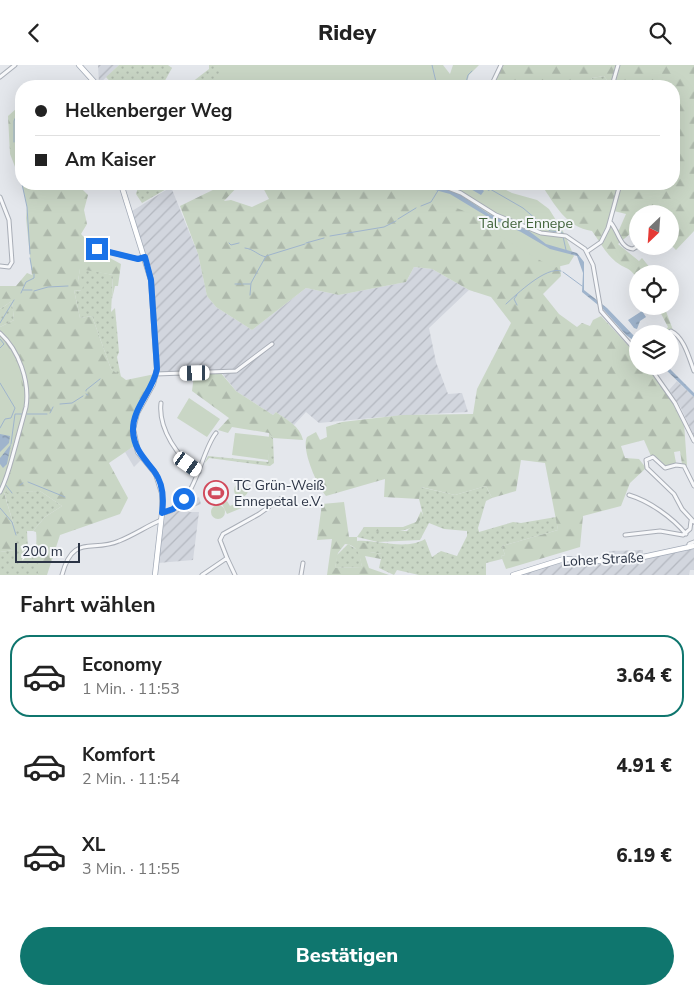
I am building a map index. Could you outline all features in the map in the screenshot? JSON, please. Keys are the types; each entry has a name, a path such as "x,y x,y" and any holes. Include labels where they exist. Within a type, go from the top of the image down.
{"main road":[{"path":"79,65 93,80"},
{"path":"124,190 151,280 156,374 137,413 134,432 140,455 158,479 163,505 155,575"},
{"name":"Loher Straße","path":"513,575 564,559 600,561 639,558 694,547"}],"street":[{"path":"0,77 15,65"},
{"path":"493,80 501,65"},
{"path":"614,80 618,65"},
{"path":"453,190 496,215 541,233 565,236 588,251 594,265 600,308 629,342"},
{"path":"588,251 601,242 610,221 618,190"},
{"path":"0,197 9,220 12,262 9,267 0,266"},
{"path":"610,221 618,237 629,248"},
{"path":"97,249 138,259 145,257"},
{"path":"0,333 9,343 21,364 26,405 6,478 0,492"},
{"path":"679,339 689,355 694,371"},
{"path":"156,374 236,371 272,344"},
{"path":"655,375 675,403 694,441"},
{"path":"161,403 160,415 163,430 188,464 199,472"},
{"path":"162,513 173,509 184,499 199,472 216,433"},
{"path":"686,534 690,529 692,521 674,494 649,471 645,463 651,457 665,468 676,465 686,467 694,486"},
{"path":"630,495 639,497 648,505 671,518 686,534"},
{"path":"235,575 220,539 222,535 259,514 280,499"},
{"path":"62,575 71,555 80,547 117,542 162,519"},
{"path":"625,535 660,531 686,534"},
{"path":"688,548 689,544 694,542"},
{"path":"202,575 227,558"},
{"path":"302,575 303,563"}],"shaded area":[{"path":"98,65 119,65 103,80 99,80"},
{"path":"166,190 172,190 198,254 207,296 216,307 252,330 306,288 339,295 406,282 414,267 432,269 469,290 429,328 436,362 448,394 462,393 468,412 393,416 319,423 306,412 294,425 276,412 273,415 236,391 220,371 159,372 149,265 132,211"},
{"path":"677,381 694,397 694,436 681,408 669,390"},
{"path":"134,446 141,460 134,467 125,452"},
{"path":"199,497 201,504 188,509 189,512 199,512 193,560 158,563 165,515 187,498 190,501"},
{"path":"694,549 694,570 690,570 689,575 520,575 566,561 609,562 609,551 643,550 643,559"}],"green space":[{"path":"119,65 168,65 172,68 165,80 109,80 106,77"},
{"path":"209,65 220,65 224,80 195,80 209,69"},
{"path":"219,65 443,65 450,74 453,65 479,65 469,75 468,80 213,80 218,75"},
{"path":"502,65 694,65 694,231 679,247 679,205 629,205 629,235 618,244 629,255 639,261 642,258 648,265 629,265 629,270 612,259 592,231 583,229 568,220 545,190 680,190 680,80 607,80 604,76 592,78 591,80 494,80","holes":["614,211 626,214 619,230 615,228 611,220"]},
{"path":"604,76 607,80 591,80 592,78"},
{"path":"15,110 15,167 10,154 8,116"},
{"path":"23,190 83,190 88,195 84,210 87,224 81,234 97,251 121,264 118,286 115,286 112,299 113,275 80,269 78,281 83,286 82,291 74,290 80,318 92,316 111,369 126,380 155,374 136,418 133,436 134,446 109,463 128,498 120,514 60,535 47,575 37,575 39,569 36,553 36,532 33,531 45,517 62,506 40,491 4,493 14,526 14,550 0,552 0,327 14,320 12,301 0,309 0,286 16,286 27,273 32,275 26,218 27,207"},
{"path":"137,190 165,190 142,203 136,194"},
{"path":"213,190 234,190 224,201 231,200 252,207 269,199 264,190 491,190 560,265 561,276 543,294 559,314 577,327 582,323 590,326 593,320 601,316 629,346 629,375 654,375 667,392 684,422 687,466 682,464 680,451 674,452 676,463 665,467 651,456 644,440 621,446 625,458 639,459 646,468 630,483 621,506 583,516 580,547 506,569 501,556 505,555 502,546 558,530 545,463 521,460 516,491 492,498 486,486 455,495 421,487 419,499 384,497 385,479 326,496 314,476 308,458 306,450 307,437 316,432 320,440 327,437 326,427 342,422 402,415 473,414 477,389 511,323 491,297 469,290 432,269 414,267 406,282 339,295 306,288 252,330 216,307 207,296 198,254 180,206"},
{"name":"Tal der Ennepe","path":"390,190 506,190 537,200 549,209 564,233 574,256 569,264 553,268 501,237 474,215 454,207 420,201"},
{"path":"80,268 113,275 111,312 115,308 119,352 117,357 121,377 111,369 92,316 80,318 74,290 81,291 78,281"},
{"path":"12,301 14,320 0,327 0,309"},
{"path":"662,315 667,315 671,325 667,325"},
{"path":"0,336 12,353 20,373 23,405 21,420 11,444 6,474 0,488"},
{"path":"220,372 236,391 273,415 276,412 292,424 299,431 303,440 273,438 269,433 232,427 228,433 218,430 229,418 192,391 194,375"},
{"path":"189,398 220,419 207,437 177,418"},
{"path":"235,433 271,437 268,460 232,455"},
{"path":"269,433 273,438 274,463 270,466 209,458 204,464 208,456 268,462"},
{"path":"241,483 246,485 248,490 246,495 241,497 236,495 234,490 236,485"},
{"path":"486,486 492,498 486,501 478,528 479,532 513,522 521,523 556,517 558,530 502,546 505,555 501,556 502,559 486,563 486,575 419,575 397,570 394,575 379,568 382,554 370,552 357,541 409,544 425,539 432,557 441,551 457,556 467,536 467,531 444,529 429,523 420,540 378,542 357,537 364,527 365,531 407,531 423,515 419,499 420,487 455,495"},
{"path":"40,491 62,506 45,517 33,531 27,531 28,550 36,549 40,569 37,575 0,575 0,552 14,550 14,526 4,492"},
{"path":"227,501 230,506 241,501 244,507 227,514 222,504"},
{"path":"344,502 349,537 357,537 357,541 368,544 370,552 383,554 381,559 365,556 369,568 389,575 327,575 332,539 317,540 322,504","holes":["345,544 353,546 358,552 362,567 335,568 338,553"]},
{"path":"218,505 223,507 225,512 223,517 218,519 213,517 211,512 213,507"},
{"path":"421,511 423,515 418,522 413,527 405,530 389,532 364,531 364,527 403,527 416,522"},
{"path":"348,544 359,551 362,567 335,568 337,555"}],"water":[{"path":"435,190 447,190 459,194 489,214 529,231 546,244 577,253 584,262 584,290 607,308 629,331 629,337 603,309 582,292 583,273 577,256 550,249 521,232 488,217 450,194"},
{"path":"472,190 483,190 481,195"},
{"path":"636,315 645,315 646,317 640,321 638,325 632,325 628,320"},
{"path":"671,375 676,375 694,393 694,397"},
{"path":"0,434 10,436 9,443 0,452"},
{"path":"11,444 7,464 3,468 0,464 0,458"}],"waterway":[{"path":"432,65 436,80"},
{"path":"467,80 472,71"},
{"path":"14,142 15,119"},
{"path":"23,190 27,207 30,254"},
{"path":"421,206 431,202 438,190"},
{"path":"492,190 523,208 550,231 562,232 566,250"},
{"path":"398,219 416,208"},
{"path":"330,236 384,227 396,221"},
{"path":"306,243 324,238"},
{"path":"229,243 231,245 239,243"},
{"path":"250,295 251,283 266,256 305,244"},
{"path":"245,248 266,257"},
{"path":"30,258 32,270"},
{"path":"506,304 540,277 548,273 561,271"},
{"path":"563,272 582,286"},
{"path":"21,293 26,282 34,278 34,274"},
{"path":"235,284 241,284"},
{"path":"243,284 250,284"},
{"path":"34,291 48,287 68,286"},
{"path":"23,290 32,290"},
{"path":"517,295 514,299 517,305"},
{"path":"0,323 14,300"},
{"path":"0,339 4,344 0,348"},
{"path":"86,391 100,379"},
{"path":"0,383 15,408 11,418 5,419 0,428"},
{"path":"60,404 72,403 83,396"},
{"path":"50,413 53,407"},
{"path":"11,444 15,414 22,414"},
{"path":"27,414 47,414"},
{"path":"28,482 65,497"},
{"path":"5,484 12,493"},
{"path":"0,508 12,522 16,535"}],"place":[{"name":"TC Grün-Weiß Ennepetal e.V.","path":"216,493"}],"route":[{"path":"97,249 138,259 145,257 151,280 157,369 153,383 136,417 134,435 137,449 142,459 154,471 159,482 163,497 162,513 167,513 184,499"}]}
